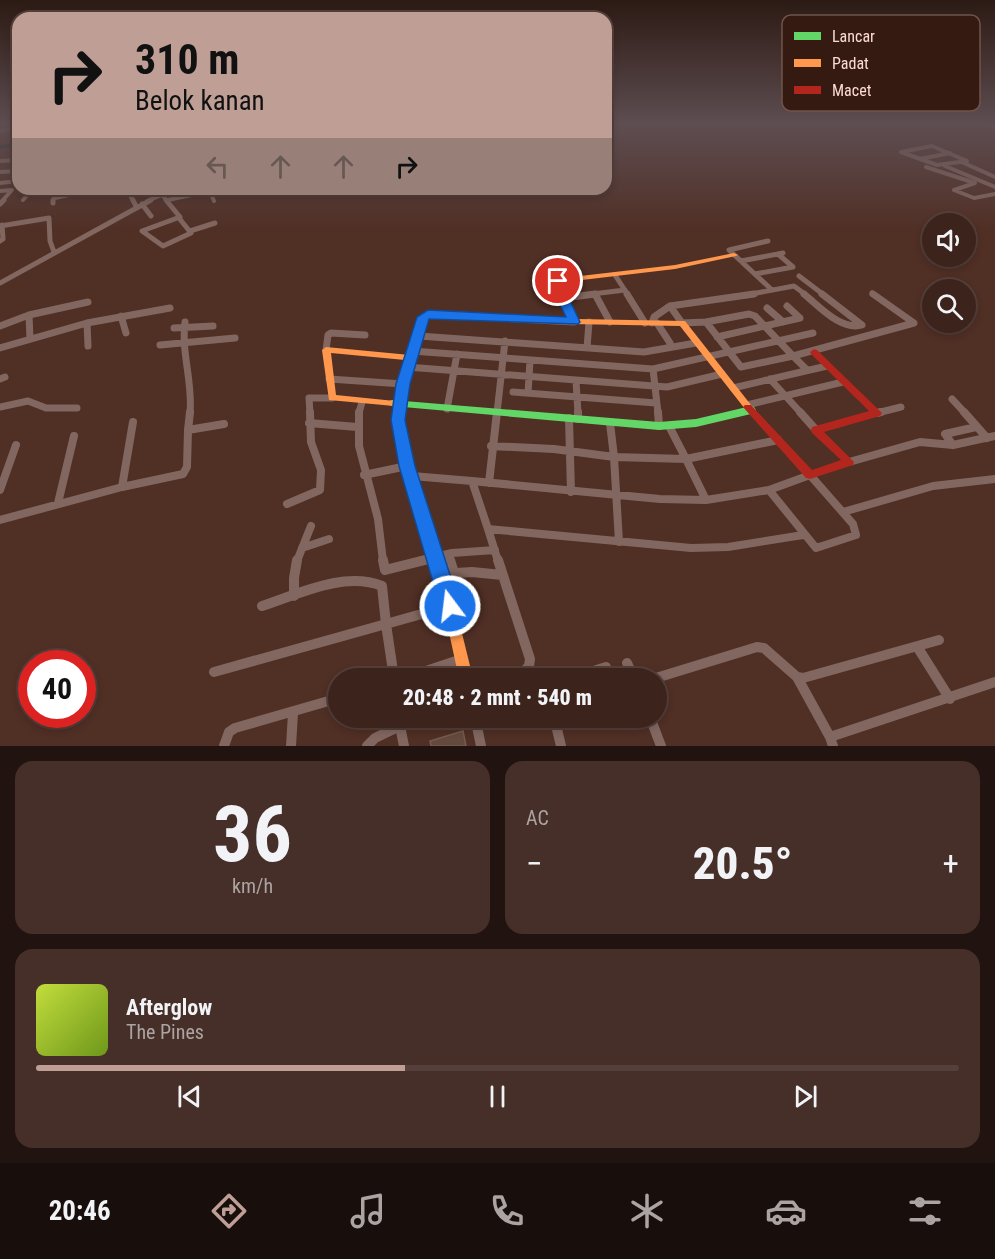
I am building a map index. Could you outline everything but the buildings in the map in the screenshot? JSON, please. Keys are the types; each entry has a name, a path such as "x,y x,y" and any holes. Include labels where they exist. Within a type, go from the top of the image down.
{"street":[{"path":"917,160 944,166 995,190"},
{"path":"964,160 967,161 964,163"},
{"path":"944,166 964,163 995,177"},
{"path":"921,165 995,190"},
{"path":"975,183 954,190 974,198 995,190"},
{"path":"0,191 12,190"},
{"path":"0,204 12,190"},
{"path":"23,200 28,195"},
{"path":"54,195 54,200 73,195"},
{"path":"132,195 151,216"},
{"path":"168,200 188,195"},
{"path":"211,195 214,201"},
{"path":"0,284 139,205 163,196 190,231 190,236 166,246 142,231 179,218"},
{"path":"0,241 3,239 1,226 49,218 50,242 54,252"},
{"path":"190,231 215,223"},
{"path":"768,241 729,249 772,290"},
{"path":"574,322 558,281 781,253 793,267 755,274"},
{"path":"615,275 651,323 670,343"},
{"path":"651,323 654,317 670,306 772,290 791,283 848,327 862,325 799,276"},
{"path":"564,298 626,290"},
{"path":"706,322 743,368 814,352 914,323 872,293"},
{"path":"595,294 610,322"},
{"path":"0,326 28,315 88,302"},
{"path":"821,307 835,304"},
{"path":"670,306 696,343 749,408 843,512 857,530 856,535 816,548 803,535 769,490"},
{"path":"717,337 800,318 787,306"},
{"path":"0,348 121,316 170,308"},
{"path":"767,308 783,322"},
{"path":"464,668 437,556 407,466 399,426 399,405 403,384 423,317 428,314 574,322 682,323 706,322 752,314 807,370"},
{"path":"28,315 30,339"},
{"path":"121,316 126,333"},
{"path":"587,348 589,322"},
{"path":"87,324 88,345"},
{"path":"0,520 58,503 183,474 187,467 192,395 182,343 184,325"},
{"path":"174,328 184,325 213,326"},
{"path":"332,398 327,350 328,335 331,333 365,335"},
{"path":"410,359 458,354 652,369 813,333"},
{"path":"419,336 644,352 696,343"},
{"path":"160,345 235,339"},
{"path":"489,483 491,446 504,341"},
{"path":"327,350 410,359 454,372 655,387 688,384 722,374"},
{"path":"814,352 877,413"},
{"path":"447,409 458,354"},
{"path":"528,393 531,360"},
{"path":"733,388 827,366"},
{"path":"652,369 656,403 664,426 686,459 706,500"},
{"path":"329,379 403,384"},
{"path":"770,379 816,430 849,462"},
{"path":"571,492 576,381"},
{"path":"287,504 317,494 321,486 321,470 311,442 309,398 332,398 495,414 664,426 749,408 785,396 843,382"},
{"path":"513,392 656,403"},
{"path":"952,399 976,427 991,437"},
{"path":"0,407 28,401 46,408 77,408"},
{"path":"362,402 357,427 364,475 378,520 385,570 437,556 495,551"},
{"path":"816,430 901,407"},
{"path":"122,487 133,422"},
{"path":"309,423 357,427"},
{"path":"610,423 619,542"},
{"path":"188,430 224,424"},
{"path":"954,445 946,434 976,427"},
{"path":"58,503 74,436"},
{"path":"412,476 617,496 706,500 769,490 849,462 920,442 954,445 991,437"},
{"path":"491,446 614,457 686,459 778,440"},
{"path":"0,490 16,445"},
{"path":"0,465 10,462"},
{"path":"364,475 407,466"},
{"path":"843,512 933,486 995,479"},
{"path":"472,481 530,659 527,668"},
{"path":"294,596 292,578 310,526"},
{"path":"488,529 665,547 728,548 803,535"},
{"path":"302,548 329,539"},
{"path":"448,555 454,572"},
{"path":"441,574 454,572 502,574"},
{"path":"262,606 363,579 378,584 382,586 393,668"},
{"path":"214,672 450,606"},
{"path":"797,677 814,676 918,648 939,640"},
{"path":"667,675 757,647 764,648 797,677 831,742 995,682"},
{"path":"918,648 950,699"},
{"path":"435,668 462,659"},
{"path":"627,663 629,668"},
{"path":"225,746 230,732 235,728 328,702"},
{"path":"291,746 293,713"},
{"path":"367,746 389,728"},
{"path":"400,728 404,746"},
{"path":"477,728 481,746"},
{"path":"557,728 561,746"},
{"path":"655,728 662,746"}],"traffic: fast":[{"path":"392,403 659,426 696,423 751,410"}],"traffic: slow":[{"path":"734,255 675,267 563,280 557,283 574,322 682,323 748,407"},
{"path":"392,403 332,398 326,350 410,358 399,405 399,426 407,466 437,556 464,668"}],"traffic: jam":[{"path":"748,407 810,475 849,462 816,430 877,413 814,352"}],"route":[{"path":"450,606 437,556 407,466 398,420 403,384 423,317 428,314 574,322 560,292 558,281"}]}
